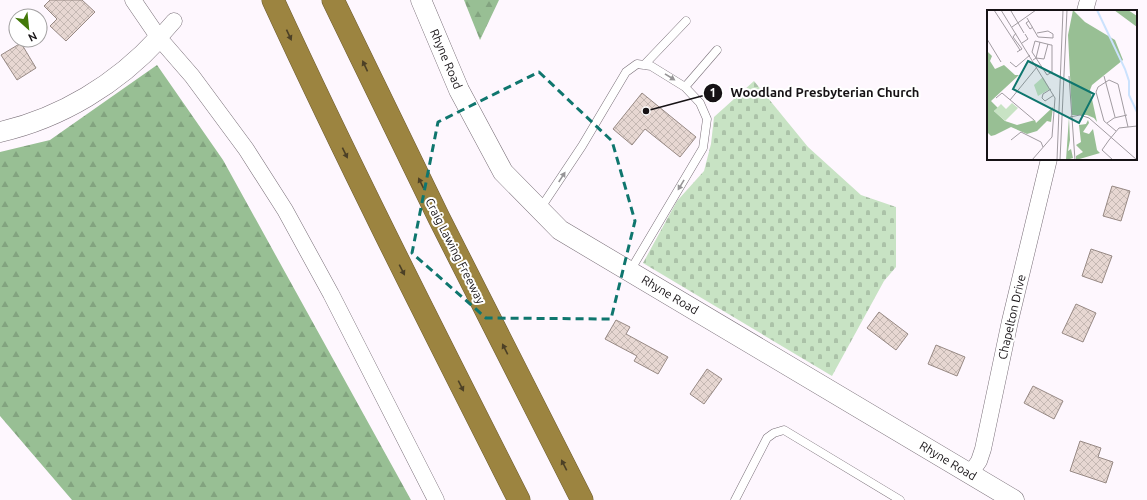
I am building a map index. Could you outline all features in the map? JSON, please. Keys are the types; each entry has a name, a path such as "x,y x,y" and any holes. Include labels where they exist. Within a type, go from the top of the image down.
{"highway":[{"path":"273,0 323,108 393,251 519,500"},
{"name":"Craig Lawing Freeway","path":"333,0 438,218 582,500"}],"street":[{"path":"133,0 159,38 192,76 246,148 285,210 331,294 436,500"},
{"name":"Rhyne Road","path":"421,0 458,90 503,172 560,230 1014,500"},
{"path":"1085,10 1088,0"},
{"path":"0,132 46,117 86,97 130,66 174,21"},
{"name":"Chapelton Drive","path":"970,474 979,461 983,449 1010,321 1049,160"}],"lane":[{"path":"644,65 686,21"},
{"path":"685,87 717,50"},
{"path":"540,209 582,146 626,72 637,64 650,66 669,76 685,87 700,103 707,119 703,148 630,271"},
{"path":"734,500 767,438 774,432 784,430 900,500"}],"highlighted area":[{"path":"539,72 612,141 635,221 611,319 486,318 412,253 438,122"}],"green space":[{"path":"464,0 499,0 480,40"},
{"path":"157,65 223,160 411,500 72,500 0,416 0,152 50,140"},
{"path":"754,81 808,147 861,195 896,207 896,267 884,281 832,376 643,263 677,201 704,171 711,144 714,117"}],"building":[{"path":"50,0 82,0 95,12 66,41 50,26 57,19 48,10 48,8 44,6"},
{"path":"13,48 24,48 36,68 17,80 1,55"},
{"path":"642,93 696,137 680,157 645,129 632,145 613,129"},
{"path":"1112,186 1130,191 1121,221 1103,216"},
{"path":"1091,249 1112,256 1102,283 1082,276"},
{"path":"1076,304 1096,313 1083,342 1062,333"},
{"path":"879,312 908,334 896,350 867,328"},
{"path":"616,320 630,327 626,334 668,357 658,374 634,361 637,356 605,339"},
{"path":"936,345 965,357 957,376 928,364"},
{"path":"707,369 722,379 704,404 690,394"},
{"path":"1033,386 1063,401 1054,419 1024,403"},
{"path":"1080,441 1101,448 1098,457 1113,462 1106,483 1070,471"}],"place":[{"name":"Woodland Presbyterian Church","path":"646,111"}]}
